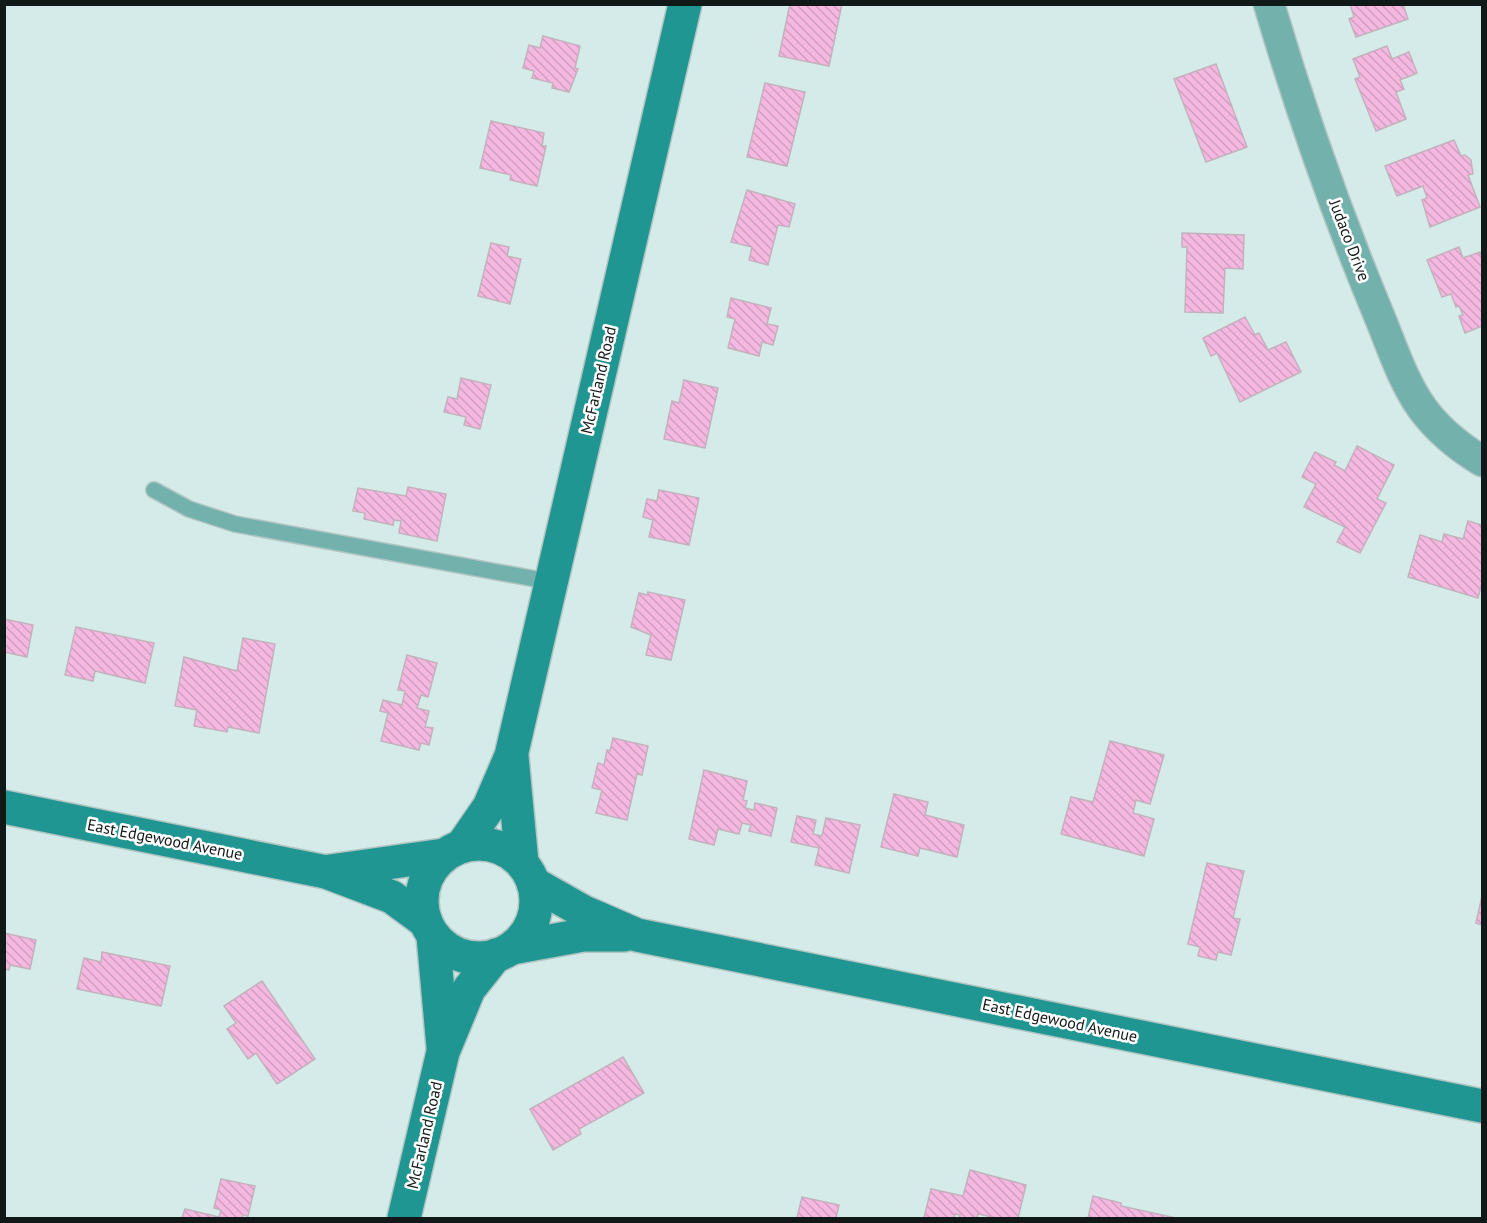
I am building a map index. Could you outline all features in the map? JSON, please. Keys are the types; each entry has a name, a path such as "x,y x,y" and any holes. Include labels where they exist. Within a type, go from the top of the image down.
{"main road":[{"name":"McFarland Road","path":"453,850 489,807 511,756 685,4"},
{"name":"McFarland Road","path":"511,756 527,873"},
{"name":"East Edgewood Avenue","path":"4,807 326,872 392,897 429,929 443,946 468,957 583,935 638,935 1482,1106"},
{"name":"East Edgewood Avenue","path":"326,872 453,850 475,843 501,848 527,873 584,912 638,935"},
{"path":"429,929 422,893 433,866 453,850"},
{"path":"504,951 528,930 533,919 536,895 527,873"},
{"name":"McFarland Road","path":"429,929 443,1052"},
{"name":"McFarland Road","path":"404,1218 443,1052 469,989 504,951"}],"street":[{"name":"Judaco Drive","path":"1269,4 1286,64 1351,247 1403,371 1420,406 1431,419 1475,458"}],"lane":[{"path":"154,490 189,509 235,524 552,582"}],"building":[{"path":"790,4 842,4 829,66 779,56"},
{"path":"1350,4 1403,4 1408,19 1356,37 1349,19 1354,17"},
{"path":"543,36 580,46 575,68 578,69 569,92 552,88 553,83 532,78 534,71 523,68 529,45 540,48"},
{"path":"1387,46 1392,59 1409,52 1417,73 1400,80 1404,89 1396,92 1406,119 1376,131 1355,79 1360,77 1353,59"},
{"path":"1216,64 1247,147 1206,162 1174,79"},
{"path":"765,83 805,92 787,166 747,157"},
{"path":"491,121 544,133 542,146 546,146 537,186 510,180 511,175 480,168"},
{"path":"1454,140 1461,156 1465,155 1471,160 1473,174 1468,175 1480,207 1430,227 1422,200 1427,198 1423,186 1397,196 1385,166"},
{"path":"747,190 795,204 789,227 778,225 768,265 749,260 752,247 731,242"},
{"path":"1182,233 1244,235 1243,269 1225,268 1223,313 1185,312 1187,247 1182,247"},
{"path":"491,243 509,247 507,256 521,259 510,304 478,296"},
{"path":"1459,247 1463,258 1480,252 1482,258 1482,326 1465,333 1459,316 1463,315 1459,306 1456,307 1451,294 1442,297 1427,260"},
{"path":"731,298 771,308 767,324 778,326 773,345 762,342 759,356 728,348 735,319 727,317"},
{"path":"1245,317 1255,335 1259,333 1268,350 1286,342 1301,372 1240,402 1217,353 1211,356 1203,338"},
{"path":"461,378 491,385 480,429 464,425 466,417 444,412 448,397 457,399"},
{"path":"684,380 718,388 705,448 664,439 672,401 679,403"},
{"path":"1357,446 1394,465 1377,499 1386,503 1360,553 1337,542 1345,527 1304,507 1316,484 1302,477 1315,452 1336,462 1334,465 1345,471"},
{"path":"408,487 446,494 437,541 399,533 401,521 394,520 393,525 364,519 365,513 353,511 358,488 406,496"},
{"path":"659,490 699,498 689,545 649,537 653,520 643,517 647,499 657,501"},
{"path":"1468,521 1482,525 1482,583 1478,598 1408,577 1420,535 1442,542 1444,534 1463,539"},
{"path":"648,592 685,600 671,660 646,655 651,635 631,627 639,593 647,595"},
{"path":"4,619 33,625 27,657 4,652"},
{"path":"76,627 154,643 145,683 95,671 93,681 65,675"},
{"path":"243,638 275,644 259,733 228,727 227,732 194,726 197,710 175,706 184,657 237,671"},
{"path":"407,655 437,663 428,697 421,695 417,708 429,711 425,727 433,728 429,745 421,743 419,750 381,741 388,713 380,711 383,700 402,705 405,691 398,690"},
{"path":"613,738 648,746 642,775 637,774 627,820 596,813 602,790 592,788 598,763 604,765 607,750 610,751"},
{"path":"1110,741 1164,755 1150,804 1136,800 1133,813 1154,819 1144,856 1061,834 1071,797 1093,802"},
{"path":"704,770 747,781 743,800 747,801 745,808 754,810 755,803 777,808 771,836 749,831 751,825 742,823 739,834 718,829 714,845 689,839"},
{"path":"894,794 928,802 925,815 964,825 957,857 920,848 918,856 881,847"},
{"path":"797,816 816,820 813,834 822,836 826,818 860,825 849,873 815,865 819,848 791,842"},
{"path":"1207,863 1244,871 1233,918 1240,919 1231,955 1218,952 1216,960 1198,956 1200,947 1188,944"},
{"path":"1482,896 1482,925 1476,923"},
{"path":"4,933 36,940 30,969 10,965 9,970 4,969"},
{"path":"102,952 170,966 161,1006 77,989 84,958 101,962"},
{"path":"262,981 315,1059 277,1084 256,1053 248,1059 227,1029 236,1023 224,1006"},
{"path":"623,1057 644,1093 579,1129 581,1134 553,1150 530,1109"},
{"path":"970,1170 1026,1185 1018,1218 997,1218 978,1214 977,1218 959,1218 960,1215 955,1214 954,1218 924,1218 931,1189 963,1196"},
{"path":"221,1179 255,1186 248,1216 243,1215 242,1218 182,1218 185,1209 219,1217 221,1210 214,1208"},
{"path":"1093,1196 1121,1203 1121,1206 1176,1218 1088,1218"},
{"path":"802,1197 839,1205 836,1218 797,1218"}]}
